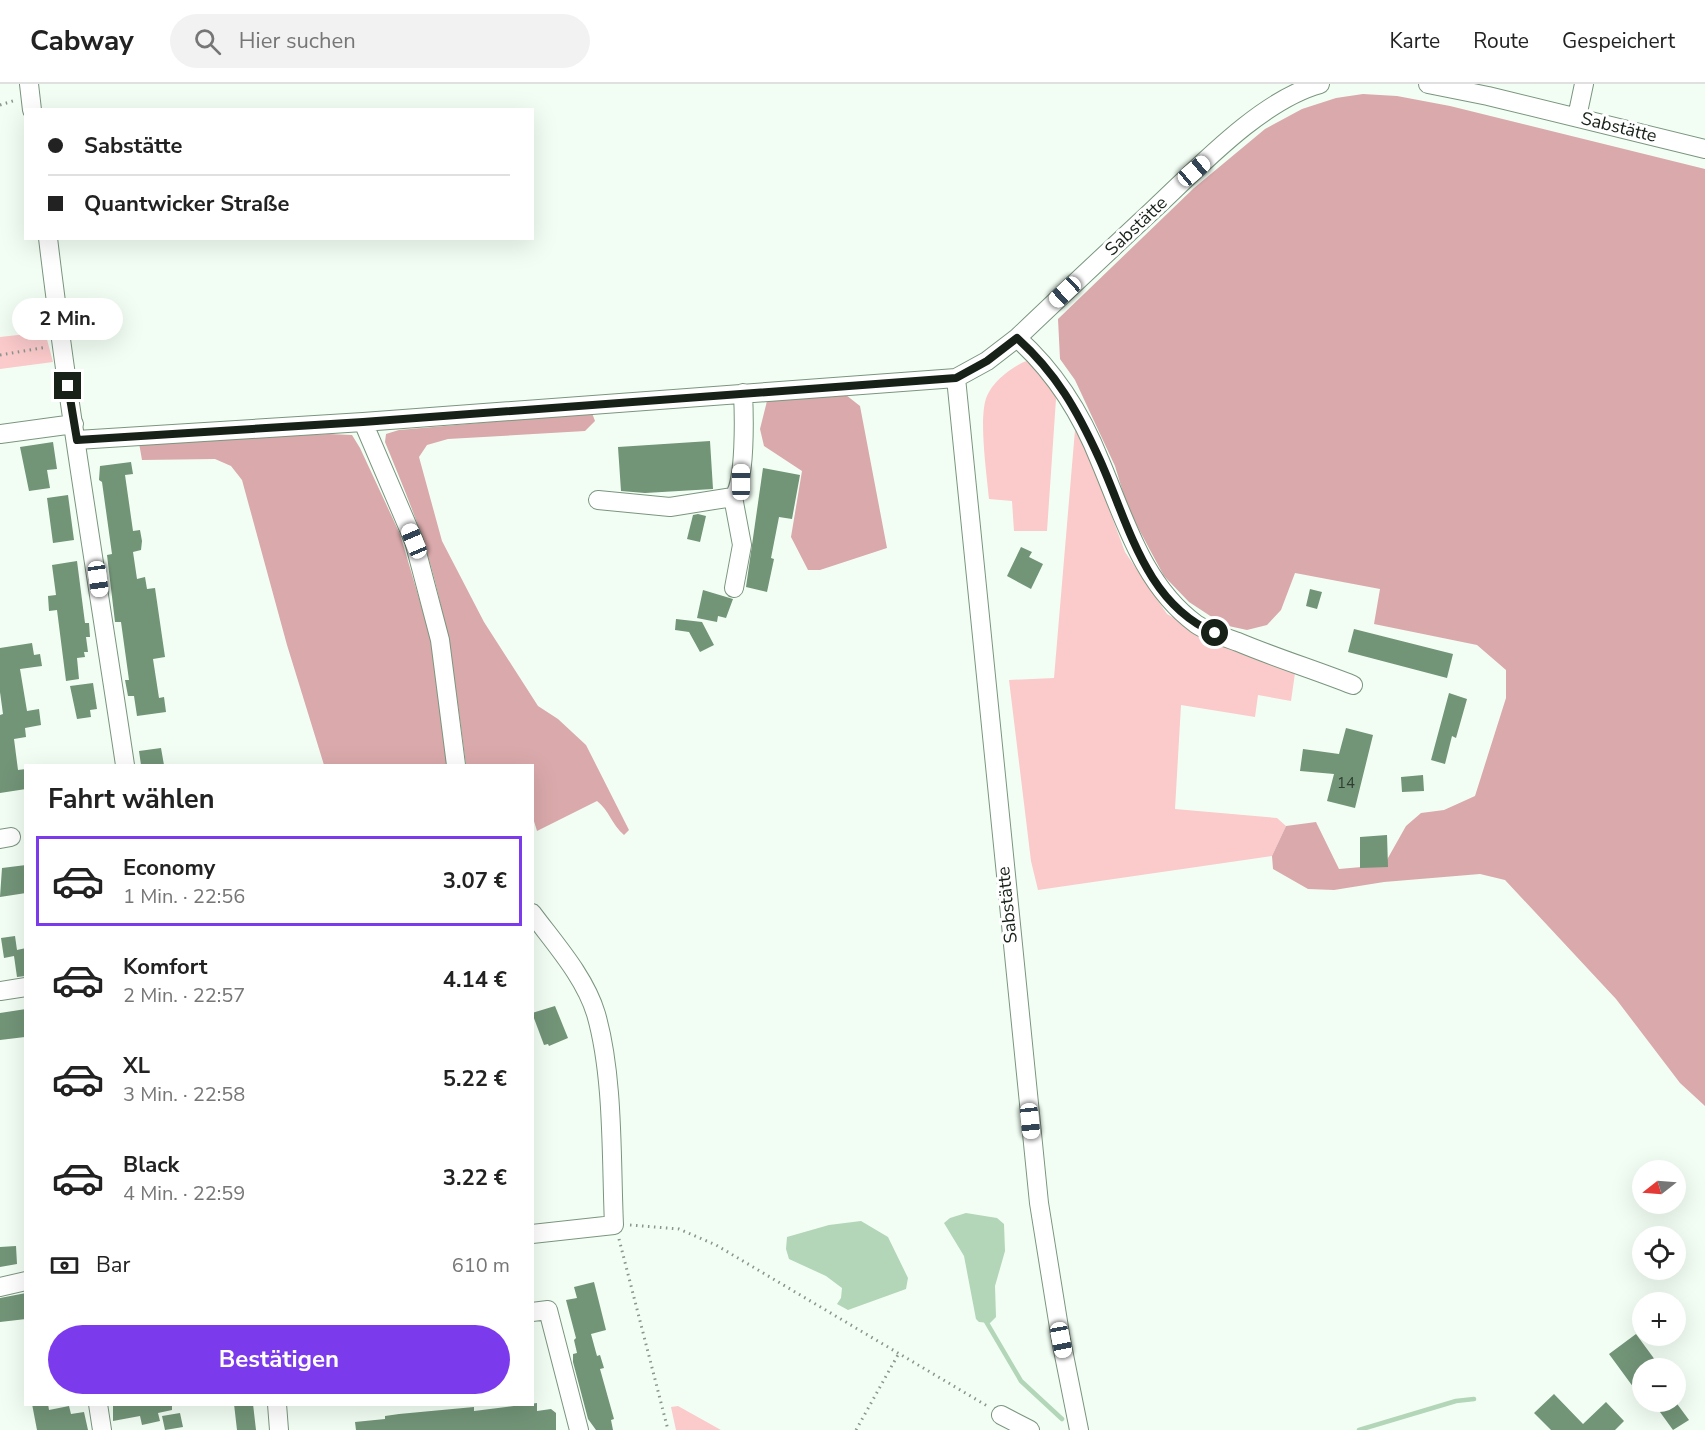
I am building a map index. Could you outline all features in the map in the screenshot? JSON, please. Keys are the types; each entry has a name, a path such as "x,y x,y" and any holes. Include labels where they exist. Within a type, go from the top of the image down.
{"street":[{"path":"29,84 32,108"},
{"name":"Sabstätte","path":"0,434 363,422 956,378 987,361 1017,338 1194,171 1260,115 1289,95 1320,84"},
{"name":"Sabstätte","path":"1428,84 1577,117 1705,149"},
{"path":"1577,117 1584,84"},
{"path":"48,240 61,348 76,432 125,764"},
{"path":"1017,338 1043,361 1065,391 1100,460 1134,542 1153,579 1171,604 1198,626 1279,659 1353,685"},
{"name":"Sabstätte","path":"956,378 1039,1203 1061,1340 1079,1430"},
{"path":"598,500 670,507 733,497 739,491 741,482 741,446 745,434 743,393"},
{"path":"363,422 414,541 440,640 456,764"},
{"path":"733,497 742,545 734,588"},
{"path":"534,916 578,976 596,1013 606,1069 614,1225 534,1234"},
{"path":"0,991 24,987"},
{"path":"0,1287 24,1281"},
{"path":"534,1312 548,1310 579,1430"},
{"path":"98,1406 102,1430"},
{"path":"277,1406 279,1430"},
{"path":"1001,1414 1030,1430"}],"path":[{"path":"0,355 44,347 61,348"},
{"path":"668,1430 614,1225 657,1225 680,1229 716,1245 1001,1414"},
{"path":"856,1430 899,1353"}],"shaded area":[{"path":"1363,94 1397,96 1450,106 1705,169 1705,1106 1680,1083 1616,999 1505,880 1480,874 1384,882 1334,890 1308,889 1273,869 1272,856 1286,826 1316,822 1339,869 1384,865 1406,826 1421,813 1444,810 1475,796 1506,698 1506,670 1477,645 1374,624 1380,589 1295,573 1281,610 1267,625 1247,630 1224,625 1189,602 1164,576 1128,509 1115,466 1075,380 1060,359 1058,319 1194,188 1265,129 1302,109 1336,98"},
{"path":"45,332 53,362 0,369 0,337"},
{"path":"1029,360 1052,385 1056,399 1047,531 1014,531 1012,501 989,499 985,461 983,417 987,396 1005,374"},
{"path":"846,395 860,406 887,548 820,570 808,570 791,537 802,471 764,446 760,429 767,401"},
{"path":"592,413 595,421 585,431 448,439 427,445 419,457 442,541 484,622 538,706 558,719 586,745 629,830 624,835 597,801 537,831 534,821 534,764 466,764 450,651 438,595 419,528 385,442 386,434 399,430"},
{"path":"1075,430 1090,458 1125,552 1167,614 1215,641 1295,673 1291,701 1258,695 1255,717 1181,705 1175,809 1277,818 1286,826 1272,856 1038,890 1031,861 1009,680 1054,678"},
{"path":"329,434 352,435 400,534 421,605 434,653 449,764 324,764 287,645 242,480 231,466 215,459 142,460 139,443"},
{"path":"966,1213 997,1218 1004,1224 1005,1251 995,1286 996,1317 990,1323 979,1322 976,1319 964,1256 944,1223 950,1218"},
{"path":"861,1221 888,1237 908,1278 906,1289 848,1310 837,1304 841,1298 842,1288 826,1276 789,1259 786,1249 787,1237 829,1225"},
{"path":"678,1406 721,1430 676,1430 671,1407"}],"building":[{"path":"710,441 713,489 645,493 621,491 618,447"},
{"path":"53,442 57,469 47,470 50,488 29,491 20,447"},
{"path":"131,462 133,474 125,475 133,531 140,530 142,541 141,550 133,552 137,579 145,577 147,589 155,588 165,657 153,659 159,698 164,697 166,712 137,716 134,696 128,696 125,680 129,680 121,622 115,622 107,555 112,554 102,482 99,480 100,466"},
{"path":"763,468 800,475 792,519 779,517 767,592 746,587"},
{"path":"68,495 74,540 53,543 47,498"},
{"path":"693,515 706,516 700,542 687,539"},
{"path":"1021,547 1032,552 1029,557 1043,564 1031,589 1007,576"},
{"path":"77,561 85,623 89,623 90,637 86,637 88,652 84,652 85,657 77,658 79,679 66,681 57,610 49,611 48,596 56,595 52,565"},
{"path":"1310,589 1322,592 1317,609 1306,606"},
{"path":"703,590 733,599 726,618 718,616 717,622 697,618"},
{"path":"676,619 702,622 714,645 700,652 689,632 675,630"},
{"path":"1354,629 1453,654 1447,678 1348,652"},
{"path":"32,643 34,655 40,654 42,666 20,669 27,711 39,709 41,725 25,728 26,737 14,739 18,770 24,769 24,789 0,793 0,715 3,714 0,692 0,648"},
{"path":"93,683 97,709 90,710 91,717 77,719 70,686"},
{"path":"1449,693 1467,699 1456,738 1452,736 1445,764 1431,760"},
{"path":"1346,728 1373,735 1355,808 1327,801 1334,774 1300,771 1303,749 1339,754"},
{"path":"161,748 164,764 141,764 139,751"},
{"path":"1423,775 1424,791 1402,792 1401,777"},
{"path":"1387,835 1388,867 1360,868 1360,837"},
{"path":"24,865 24,893 0,897 2,868"},
{"path":"15,936 17,950 24,948 24,976 17,977 14,956 4,958 1,938"},
{"path":"555,1006 568,1038 549,1046 544,1045 534,1012"},
{"path":"24,1009 24,1037 0,1040 0,1013"},
{"path":"16,1246 17,1264 0,1267 0,1247"},
{"path":"594,1282 606,1330 591,1334 597,1356 600,1355 604,1368 600,1369 614,1419 611,1420 613,1430 596,1430 588,1419 573,1362 573,1354 577,1353 574,1340 576,1338 566,1300 577,1298 574,1287"},
{"path":"24,1293 24,1319 0,1322 0,1298"},
{"path":"1632,1337 1632,1346 1645,1346 1654,1358 1632,1358 1632,1385 1609,1354"},
{"path":"1554,1394 1583,1424 1606,1402 1624,1421 1615,1430 1551,1430 1534,1413"},
{"path":"534,1403 537,1403 537,1411 551,1409 556,1413 556,1430 356,1430 355,1422 385,1419 385,1416 474,1407 474,1411 534,1406"},
{"path":"32,1406 48,1406 49,1410 69,1406 71,1414 84,1412 88,1430 37,1430"},
{"path":"113,1406 172,1406 172,1410 158,1413 160,1421 142,1425 140,1416 113,1421"},
{"path":"234,1406 253,1406 256,1430 237,1430"},
{"path":"1660,1412 1683,1412 1689,1420 1673,1430"},
{"path":"180,1413 183,1427 165,1430 162,1416"}],"waterway":[{"path":"984,1318 1021,1381 1062,1419"},
{"path":"1359,1430 1456,1401 1474,1399"}],"route":[{"path":"68,386 77,440 363,422 956,378 987,361 1017,338 1043,361 1065,391 1100,460 1116,502 1153,579 1171,604 1198,626 1215,633"}]}
